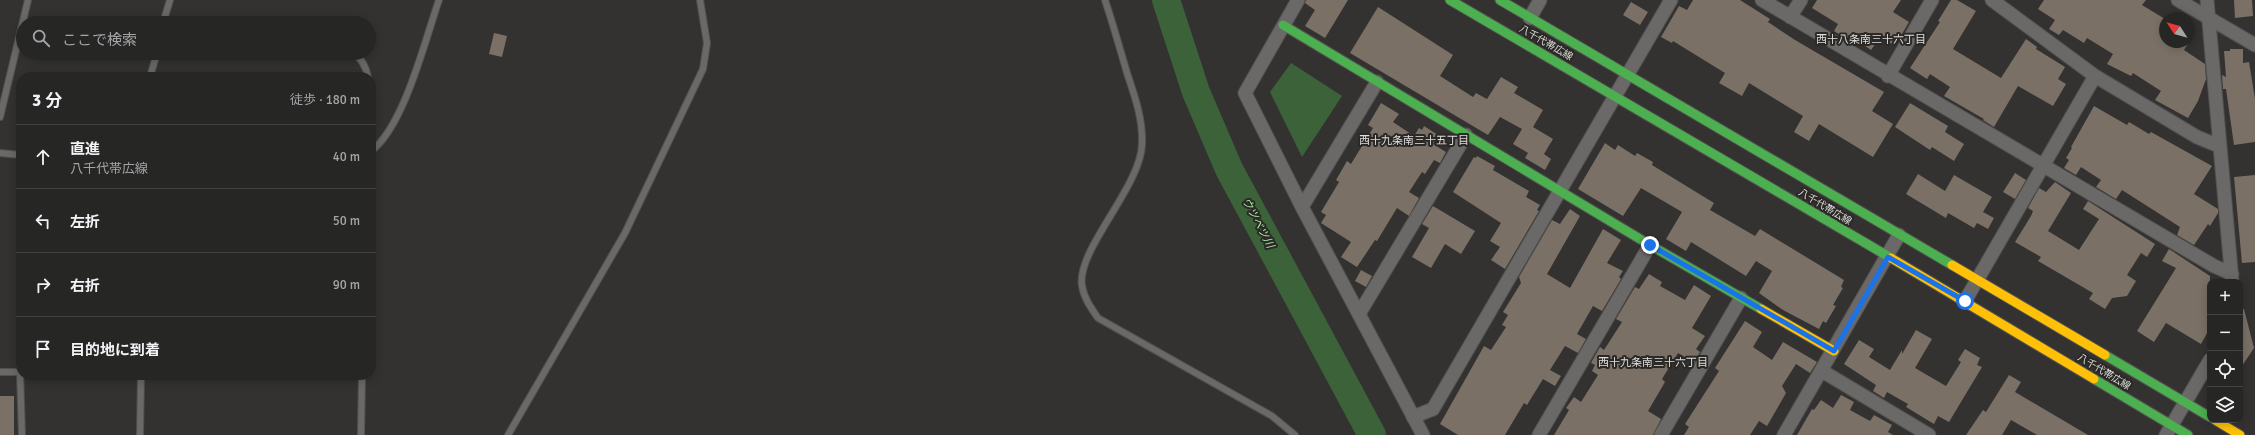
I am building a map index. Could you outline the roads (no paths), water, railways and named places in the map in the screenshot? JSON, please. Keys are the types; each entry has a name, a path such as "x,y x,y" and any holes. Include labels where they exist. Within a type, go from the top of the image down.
{"main road":[{"name":"八千代帯広線","path":"1450,0 1965,301 2169,430 2188,435"},
{"name":"八千代帯広線","path":"1500,0 2207,415"},
{"path":"1283,26 1650,245 1834,351"},
{"path":"2220,423 2240,435"}],"street":[{"path":"1298,0 1245,93 1302,207 1423,435"},
{"path":"1530,18 1540,0"},
{"path":"1414,417 1433,409 1671,0"},
{"path":"1762,0 1888,76 2214,266 2232,278"},
{"path":"1790,17 1801,0"},
{"path":"1888,76 1932,0"},
{"path":"1992,0 2095,76 2197,137 2219,146"},
{"path":"2178,0 2255,45"},
{"path":"2207,0 2232,278"},
{"path":"1965,301 2095,76"},
{"path":"1302,207 1377,82"},
{"path":"1359,314 1466,135"},
{"path":"1784,435 1900,235"},
{"path":"1539,435 1650,245"},
{"path":"1661,435 1741,298"},
{"path":"2169,430 2207,365"},
{"path":"1822,371 1928,435"}],"lane":[{"path":"24,16 28,0"},
{"path":"165,16 170,0"},
{"path":"376,147 382,143 399,115 439,0"},
{"path":"508,435 625,233 703,69 707,42 700,0"},
{"path":"1105,0 1142,121 1142,146 1129,183 1086,261 1081,284 1086,300 1098,318 1272,416 1295,435"},
{"path":"0,117 16,50"},
{"path":"152,72 156,60"},
{"path":"361,60 367,72"},
{"path":"0,153 16,155"},
{"path":"0,372 16,372"},
{"path":"20,380 22,435"},
{"path":"140,435 141,380"},
{"path":"361,435 362,380"}],"waterway":[{"name":"ウツベツ川","path":"1166,0 1196,92 1229,169 1372,435"}],"district":[{"name":"西十八条南三十六丁目","path":"1871,39"},
{"name":"西十九条南三十五丁目","path":"1414,140"},
{"name":"西十九条南三十六丁目","path":"1653,362"}]}
